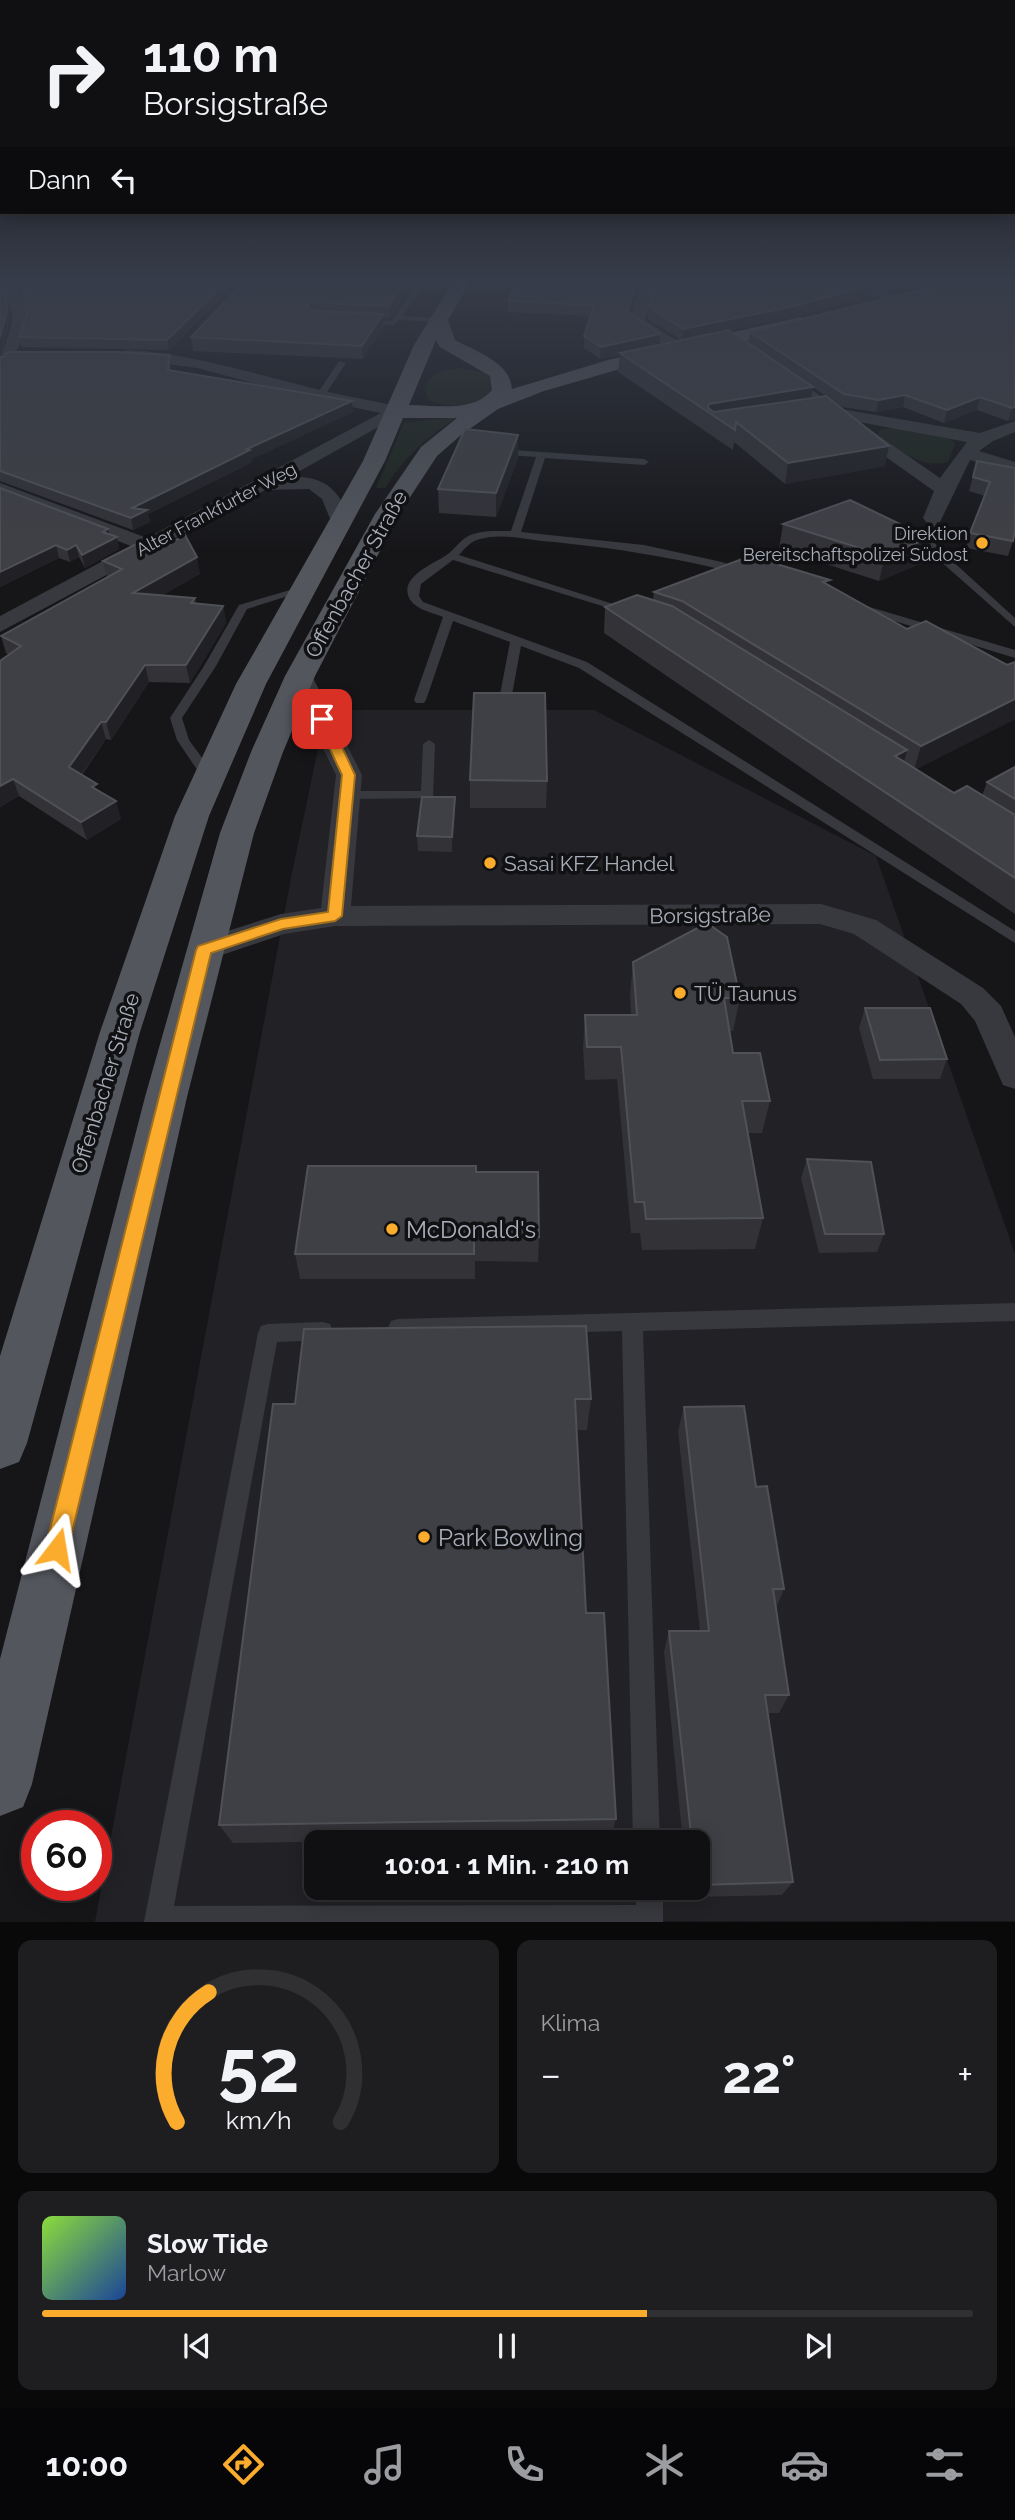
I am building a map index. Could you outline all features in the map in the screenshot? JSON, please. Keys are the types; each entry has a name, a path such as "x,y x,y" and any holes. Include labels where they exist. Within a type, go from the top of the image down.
{"main road":[{"name":"Offenbacher Straße","path":"0,1443 124,1020 173,866 245,694 374,461 413,372"},
{"path":"411,375 422,372"},
{"path":"489,407 499,396 503,384 497,372"},
{"path":"396,412 448,413 489,407 537,387 589,372"},
{"name":"Offenbacher Straße","path":"0,1784 166,1097 237,833 267,752 300,676 387,514 421,461 453,430 489,407"}],"street":[{"path":"234,372 320,396 373,405 396,412"},
{"path":"775,372 943,489"},
{"path":"827,410 983,439"},
{"name":"Alter Frankfurter Weg","path":"0,625 396,412"},
{"path":"933,519 943,489 967,453 983,439 1015,426"},
{"path":"967,453 1015,468"},
{"path":"260,486 297,482 322,487 333,496 340,522"},
{"path":"0,489 147,545"},
{"path":"300,676 349,775 335,916"},
{"name":"Borsigstraße","path":"204,950 281,924 335,916 821,914 866,927 972,996 989,1014 1015,1076"}],"lane":[{"path":"320,396 336,372"},
{"path":"481,451 644,462"},
{"path":"515,536 541,454"},
{"path":"933,519 928,539 934,550 1015,624"},
{"path":"754,575 666,550 616,543 515,536 476,537 424,574 412,590 414,599 419,604 583,665 1015,938"},
{"path":"452,556 645,617"},
{"path":"209,777 183,740 176,718 210,666 243,607 301,590"},
{"path":"841,602 1015,654"},
{"path":"420,700 449,617"},
{"path":"505,701 516,641"},
{"path":"348,795 428,795 429,744"},
{"path":"380,1329 1015,1312"},
{"path":"632,1321 647,1830"},
{"path":"352,1330 268,1333 158,1920 650,1919 649,1900"}],"shaded area":[{"path":"442,372 487,373 491,375 495,389 481,400 472,403 446,405 429,400 424,389 433,376"},
{"path":"457,417 416,449 385,488 376,488 404,423"},
{"path":"897,427 953,440 955,445 948,462 938,464 919,461 878,435 880,430"},
{"path":"326,710 594,710 876,856 1015,1254 1015,1921 95,1922 99,1901 112,1901 112,1831 291,878"}],"building":[{"path":"0,372 178,372 352,401 247,449 250,450 132,508 147,510 131,518 0,471"},
{"path":"648,372 790,372 813,387 709,404 708,408 714,412 826,396 889,446 788,463 736,422 735,430"},
{"path":"810,372 1015,372 1015,407 1012,408 980,397 947,410 905,395 879,400 844,394"},
{"path":"465,429 518,435 496,493 438,489"},
{"path":"977,461 1015,468 1013,541 970,533 990,482 973,477"},
{"path":"0,488 108,529 103,532 117,537 82,555 76,545 67,550 56,545 0,572"},
{"path":"850,500 929,538 885,556 783,524"},
{"path":"185,535 197,557 133,593 195,598 191,603 223,606 186,665 145,665 106,722 101,722 69,767 97,784 92,787 116,801 81,822 13,779 0,786 0,661 21,646 1,636 122,569 103,561 140,542 159,549"},
{"path":"750,556 830,580 823,582 907,629 926,621 1007,665 1015,662 1015,699 921,746 682,601 654,592"},
{"path":"637,595 672,606 907,750 895,756 954,793 967,786 1015,815 1015,878 605,607"},
{"path":"474,693 545,693 547,781 470,780"},
{"path":"1015,767 1015,799 987,782"},
{"path":"422,797 455,797 452,837 417,836"},
{"path":"707,923 727,937 740,998 724,998 733,1053 760,1053 770,1101 742,1101 763,1218 646,1219 644,1202 635,1202 621,1047 587,1047 585,1015 637,1015 633,962"},
{"path":"865,1008 930,1008 947,1059 880,1060"},
{"path":"807,1159 871,1162 884,1234 825,1234"},
{"path":"308,1166 476,1166 476,1172 538,1172 539,1237 474,1236 474,1254 295,1254"},
{"name":"Park Bowling","path":"586,1326 591,1399 575,1399 586,1613 604,1613 616,1819 219,1825 273,1404 295,1404 304,1329"},
{"path":"744,1406 756,1487 767,1486 784,1589 773,1589 789,1695 765,1695 793,1882 710,1885 710,1830 691,1830 669,1631 709,1631 684,1407"}],"place":[{"name":"Direktion Bereitschaftspolizei Südost","path":"982,543"},
{"name":"Sasai KFZ Handel","path":"490,863"},
{"name":"TÜ Taunus","path":"680,993"},
{"name":"McDonald's","path":"392,1229"},
{"name":"Park Bowling","path":"424,1537"}],"route":[{"path":"57,1549 204,950 281,924 335,916 349,775 322,719"}]}
